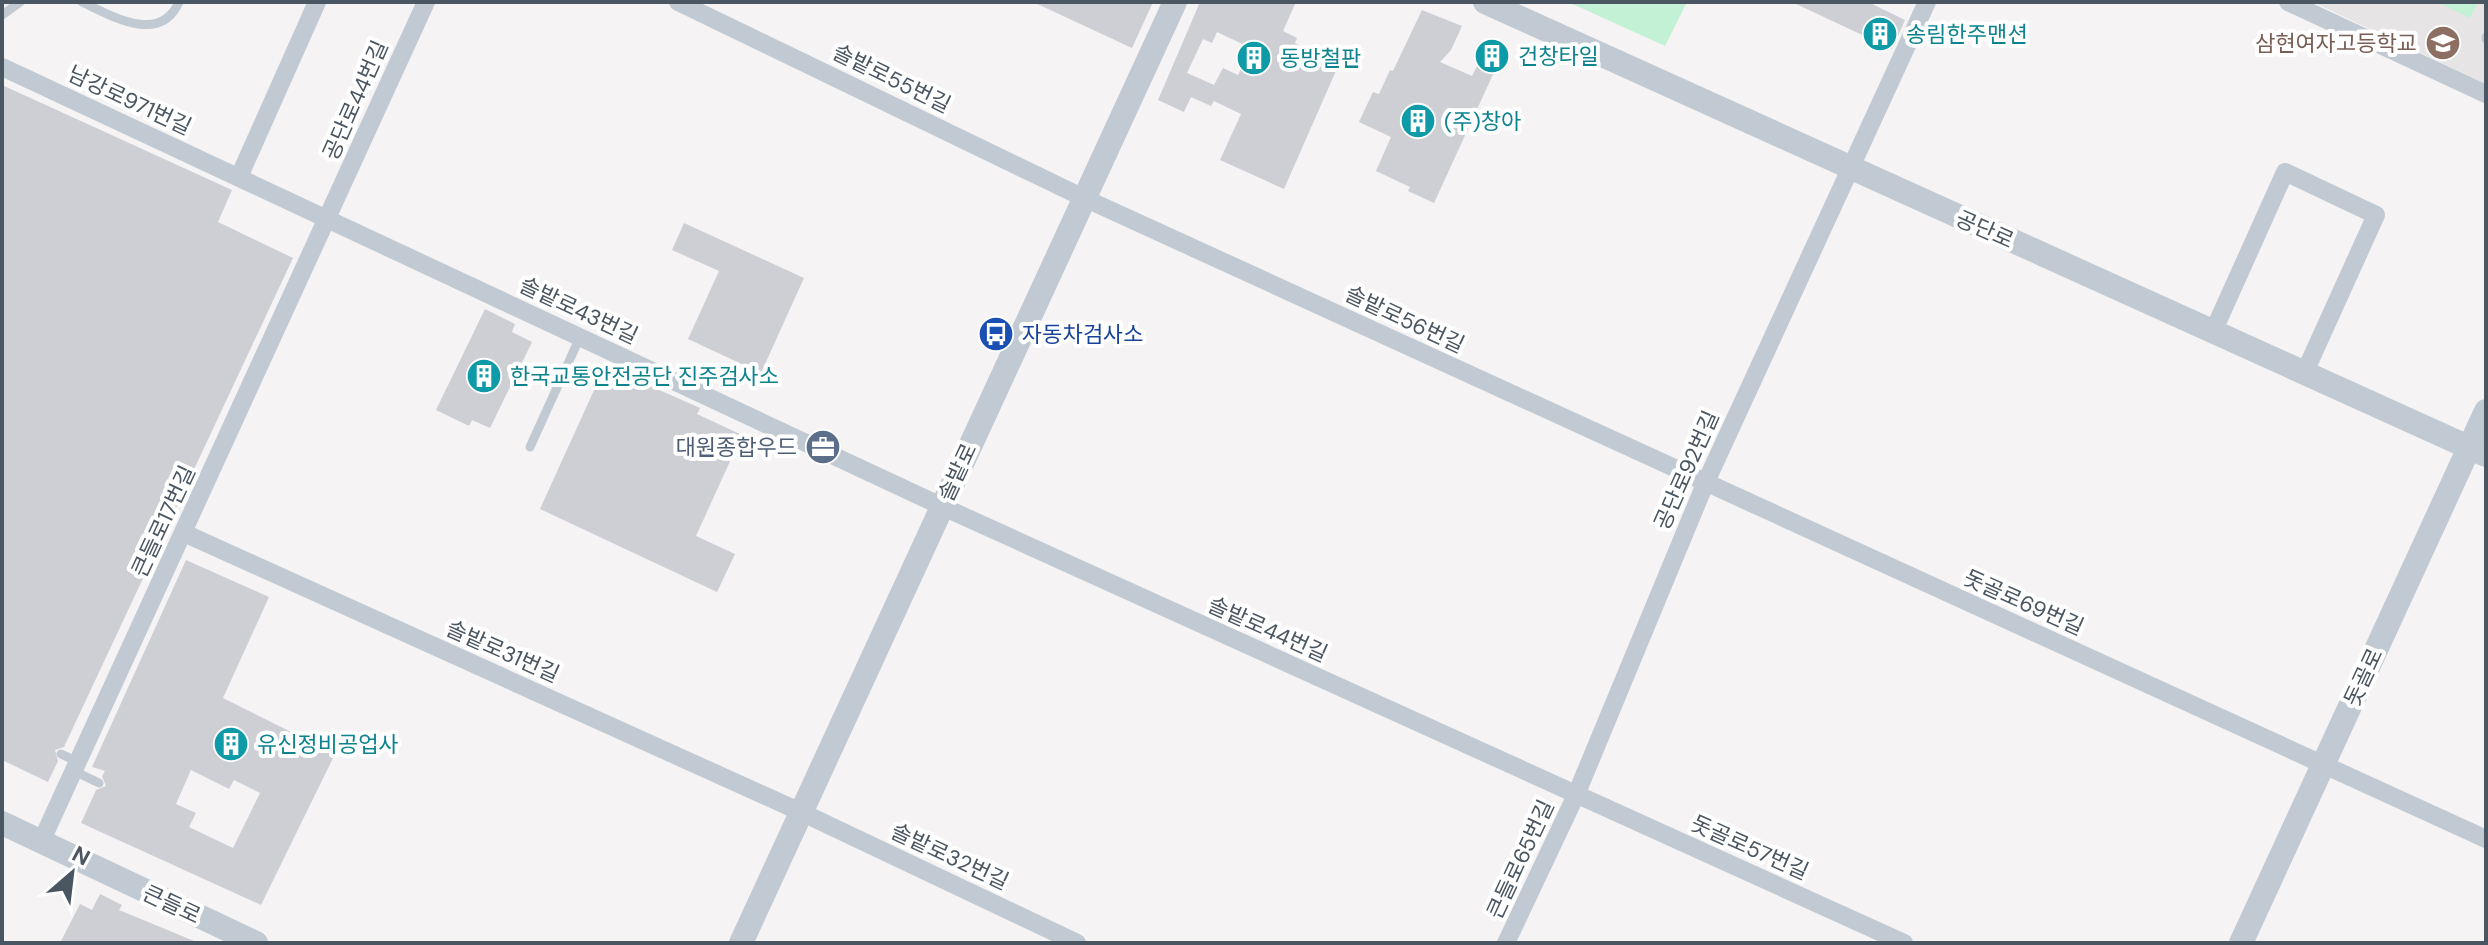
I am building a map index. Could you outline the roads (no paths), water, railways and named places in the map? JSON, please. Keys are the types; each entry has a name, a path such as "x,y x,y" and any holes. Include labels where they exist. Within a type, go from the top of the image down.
{"street":[{"path":"239,177 317,2"},
{"name":"공단로44번길","path":"327,219 426,2"},
{"name":"솔밭로55번길","path":"678,2 1084,198"},
{"name":"솔밭로","path":"741,943 1175,2"},
{"name":"공단로","path":"1485,2 2477,450"},
{"name":"공단로92번길","path":"1576,795 1705,484 1927,2"},
{"path":"2288,2 2486,94"},
{"name":"남강로971번길","path":"2,67 327,219"},
{"path":"2213,332 2285,172 2376,215 2304,374"},
{"name":"솔밭로56번길","path":"1084,198 1705,484"},
{"name":"솔밭로43번길","path":"327,219 941,506"},
{"name":"큰들로17번길","path":"41,842 327,219"},
{"name":"돗골로","path":"2241,943 2323,764 2477,450 2486,411"},
{"name":"돗골로69번길","path":"1705,484 2486,839"},
{"name":"솔밭로44번길","path":"941,506 1576,795"},
{"name":"솔밭로31번길","path":"184,533 803,813"},
{"name":"큰들로65번길","path":"1506,943 1576,795"},
{"name":"돗골로57번길","path":"1576,795 1904,943"},
{"name":"솔밭로32번길","path":"803,813 1077,943"},
{"name":"큰들로","path":"2,823 256,943"}],"lane":[{"path":"2,15 20,2"},
{"path":"82,2 126,23 158,25 174,13 179,2"},
{"path":"530,447 580,337"},
{"path":"61,754 99,783"}],"place":[{"name":"송림한주맨션","path":"1880,34"},
{"name":"삼현여자고등학교","path":"2443,43"},
{"name":"건창타일","path":"1492,56"},
{"name":"동방철판","path":"1254,58"},
{"name":"(주)창아","path":"1418,121"},
{"name":"자동차검사소","path":"996,334"},
{"name":"한국교통안전공단 진주검사소","path":"484,376"},
{"name":"대원종합우드","path":"823,447"},
{"name":"유신정비공업사","path":"231,744"}]}
